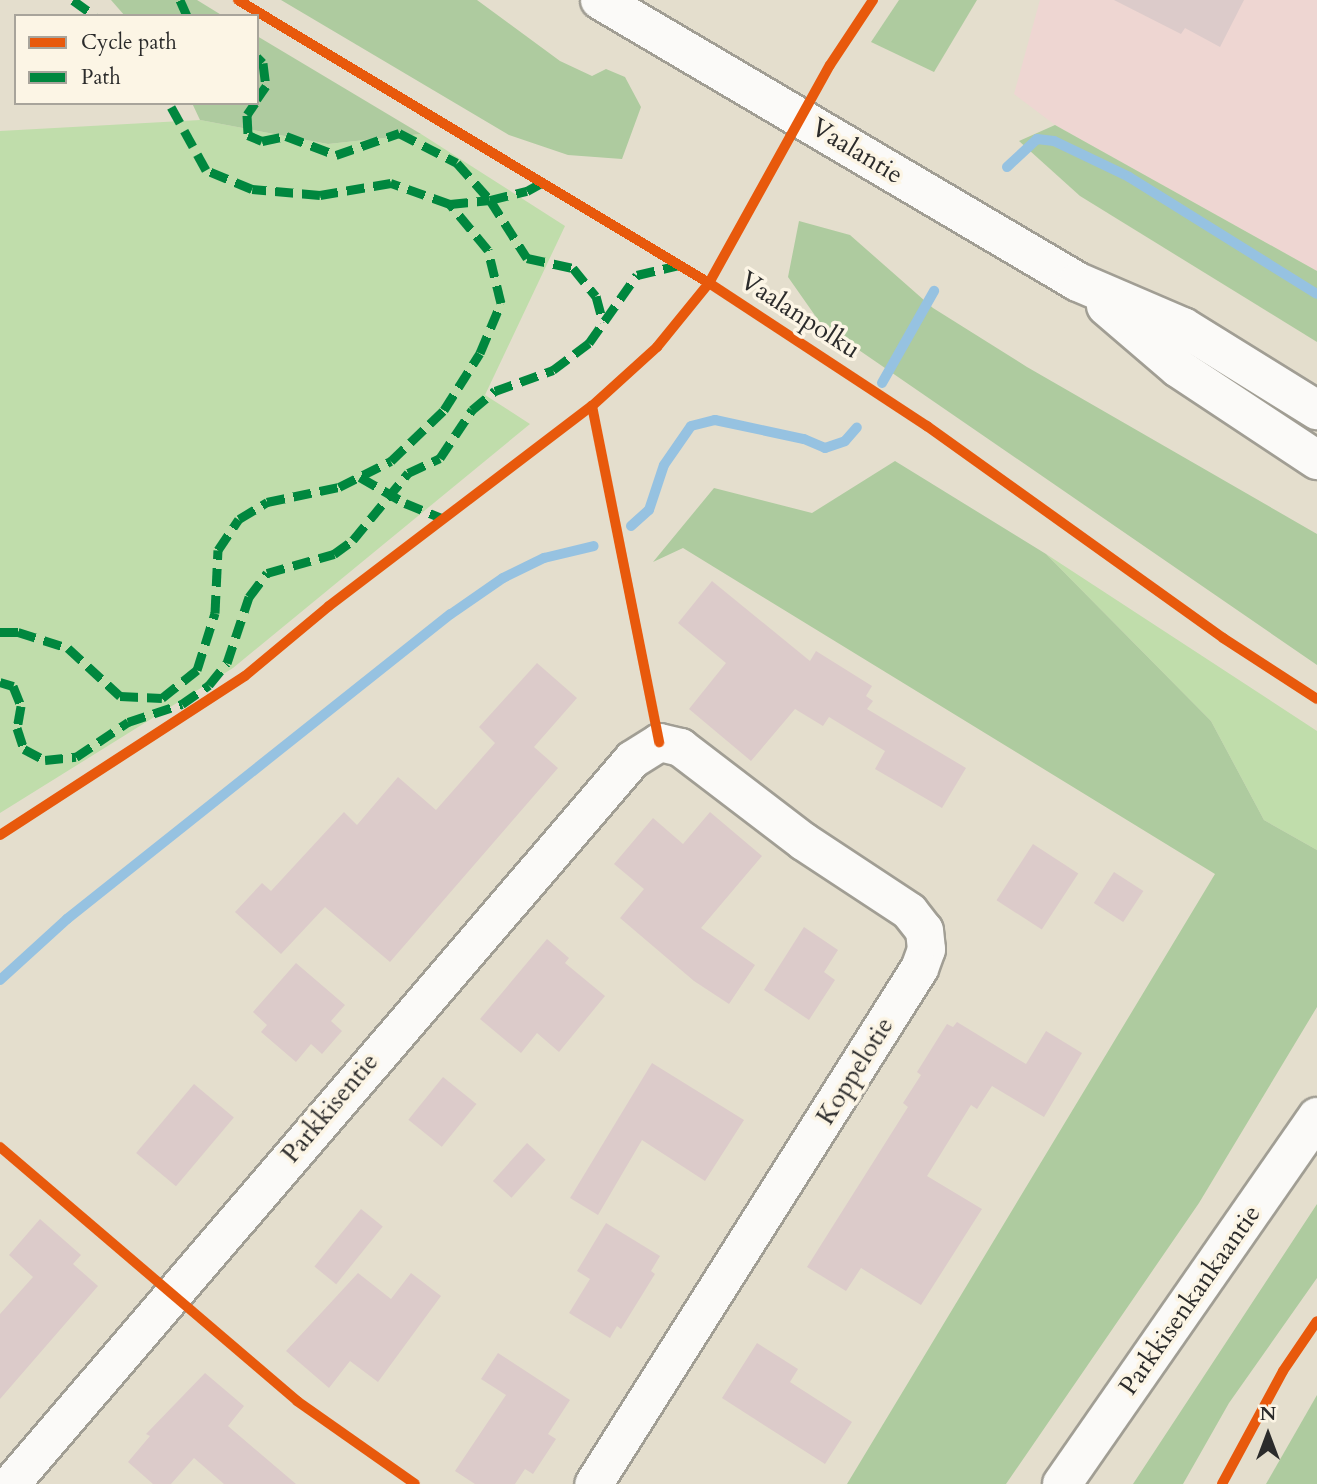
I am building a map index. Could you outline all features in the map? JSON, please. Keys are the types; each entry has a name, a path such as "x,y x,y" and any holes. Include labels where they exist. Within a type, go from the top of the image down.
{"street":[{"name":"Vaalantie","path":"600,0 1078,282 1183,327 1317,410"},
{"name":"Vaalantie","path":"1078,282 1178,368 1317,460"},
{"name":"Parkkisentie","path":"10,1484 632,759 659,742"},
{"name":"Koppelotie","path":"593,1484 919,968 926,949 924,930 909,911 803,841 680,747 659,742"},
{"name":"Parkkisenkankaantie","path":"1062,1484 1317,1117"}],"shaded area":[{"path":"1040,0 1317,0 1317,271 1055,125 1014,94"}],"green space":[{"path":"111,0 197,0 220,14 123,14"},
{"path":"281,0 477,0 560,61 592,76 606,69 625,77 641,107 622,159 568,155 509,135"},
{"path":"899,0 977,0 934,72 871,42"},
{"path":"259,37 421,134 328,144 200,120 193,105 259,105"},
{"path":"200,120 328,144 421,134 565,226 485,395 530,424 233,668 0,813 0,131"},
{"path":"1055,125 1317,271 1317,342 1080,196 1019,141"},
{"path":"799,221 850,235 933,308 1027,367 1317,534 1317,665 821,324 788,277"},
{"path":"895,461 1046,554 1211,721 1264,820 1317,850 1317,1007 1199,1203 1006,1484 847,1484 1215,874 683,548 653,562 714,488 812,513"},
{"path":"1046,554 1317,731 1317,850 1264,820 1211,721"},
{"path":"1317,1204 1317,1278 1229,1403 1183,1484 1133,1484"},
{"path":"1317,1395 1317,1484 1266,1484"}],"building":[{"path":"1114,0 1244,0 1220,47 1185,28 1181,34"},
{"path":"712,581 810,661 816,651 872,686 866,696 873,701 867,709 966,768 942,808 875,769 885,751 829,717 823,726 795,709 751,761 689,709 726,663 678,623"},
{"path":"537,663 577,698 534,747 558,768 390,962 325,907 281,954 235,912 262,883 271,891 344,812 357,825 398,777 436,810 495,743 479,727"},
{"path":"710,812 762,856 701,928 755,965 729,1004 694,981 620,918 644,889 614,864 653,818 683,844"},
{"path":"1033,844 1078,873 1042,930 997,900"},
{"path":"1114,872 1143,891 1123,922 1094,903"},
{"path":"804,927 838,950 824,972 835,980 809,1020 764,990"},
{"path":"547,939 569,958 565,963 605,996 559,1052 537,1033 521,1053 480,1019"},
{"path":"296,963 345,1005 331,1021 342,1031 322,1054 311,1044 296,1062 261,1032 267,1025 253,1012"},
{"path":"957,1022 1026,1064 1046,1031 1082,1053 1044,1117 992,1086 977,1109 971,1105 927,1176 982,1209 921,1305 861,1268 846,1291 807,1267 908,1107 903,1103 921,1075 917,1072 947,1024 953,1027"},
{"path":"652,1063 744,1120 705,1181 642,1140 598,1215 570,1198"},
{"path":"443,1077 476,1104 442,1147 408,1120"},
{"path":"194,1084 234,1117 176,1186 136,1153"},
{"path":"527,1143 546,1160 511,1198 493,1181"},
{"path":"361,1209 383,1227 336,1284 314,1267"},
{"path":"40,1219 81,1255 73,1264 98,1286 0,1399 0,1314 33,1277 9,1255"},
{"path":"606,1223 660,1256 651,1271 655,1274 621,1329 617,1326 610,1338 569,1313 590,1279 577,1271"},
{"path":"358,1273 391,1299 411,1273 441,1296 378,1382 350,1361 329,1388 286,1351"},
{"path":"757,1343 798,1369 790,1382 852,1422 825,1464 722,1398"},
{"path":"498,1353 570,1400 548,1434 556,1439 533,1474 525,1469 515,1484 475,1484 455,1471 506,1395 481,1379"},
{"path":"205,1373 244,1406 228,1426 296,1484 224,1484 194,1458 171,1484 153,1484 128,1462 150,1436 146,1434"}],"waterway":[{"path":"1007,167 1037,139 1054,141 1129,177 1317,294"},
{"path":"882,383 934,291"},
{"path":"631,526 649,510 664,465 691,426 715,420 804,439 825,448 845,441 857,427"},
{"path":"0,980 67,919 451,614 503,578 544,558 594,546"}],"marked path":[{"path":"73,0 92,14"},
{"path":"180,0 186,14"},
{"path":"259,59 263,63 266,86 259,96"},
{"path":"0,632 18,632 68,648 120,696 162,698 197,670 215,613 218,550 239,519 267,502 339,487 391,461 444,410 480,353 501,303 488,250 450,204 391,183 320,195 252,189 206,170 170,105"},
{"path":"254,105 247,115 248,135 262,141 286,136 336,155 399,133 457,163 490,200 527,258 573,268 596,296 603,322"},
{"path":"450,204 490,200 527,191 543,182"},
{"path":"0,682 13,686 21,706 17,728 24,749 45,760 76,757 128,722 182,704 209,685 227,663 249,597 267,573 334,554 353,540 408,473 440,458 472,410 495,391 553,370 589,343 637,275 679,265"},
{"path":"360,477 405,503 444,519"}],"cycle path":[{"name":"Vaalanpolku","path":"238,0 709,283 927,426 1223,638 1317,699"},
{"path":"0,835 245,676 329,606 592,406 657,347 709,283 830,65 873,0"},
{"path":"592,406 659,742"},
{"path":"0,1147 297,1401 415,1484"},
{"path":"1222,1484 1283,1371 1317,1321"}]}
